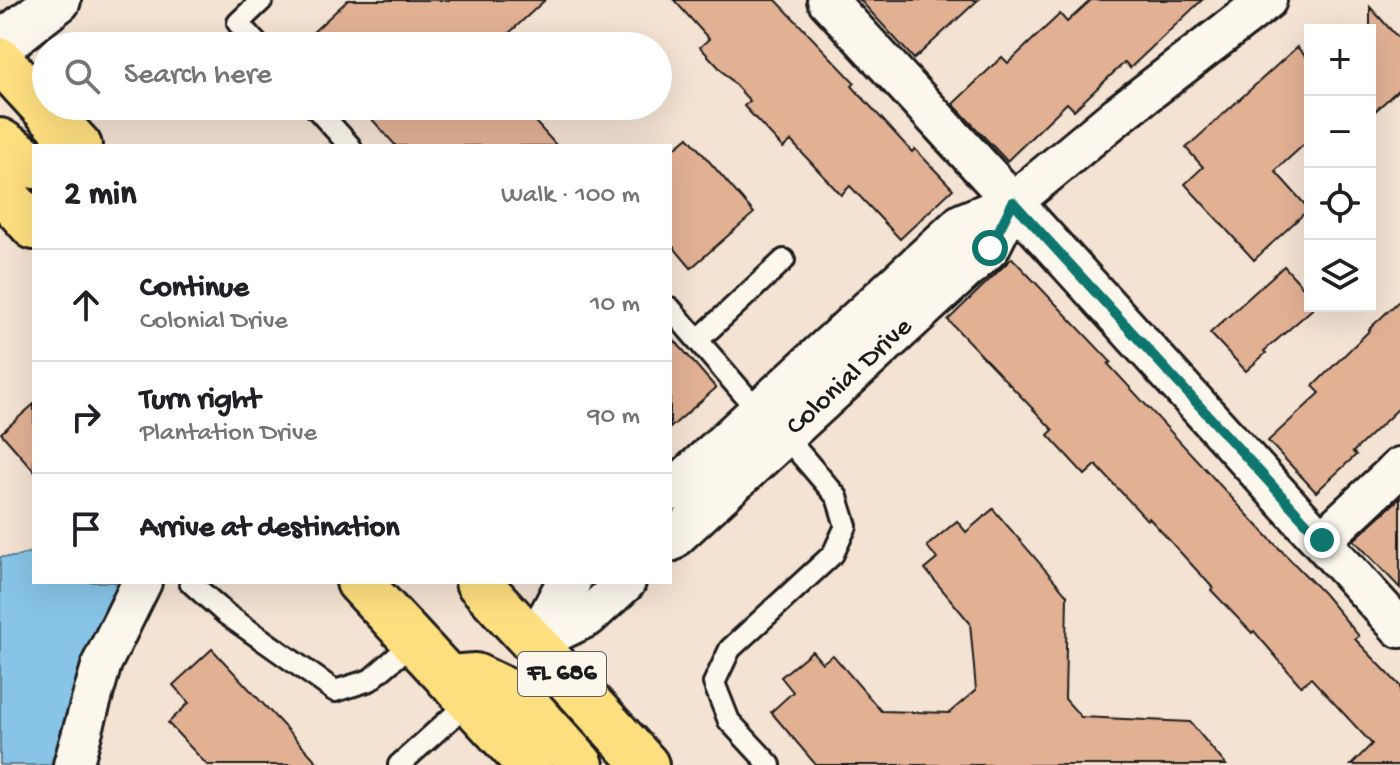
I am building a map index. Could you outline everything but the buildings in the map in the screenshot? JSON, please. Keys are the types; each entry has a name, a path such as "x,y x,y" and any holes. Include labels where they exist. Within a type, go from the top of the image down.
{"main road":[{"path":"0,60 32,95"},
{"path":"55,120 77,144"},
{"path":"0,141 32,164"},
{"path":"0,189 32,225"},
{"name":"FL 686","path":"361,584 529,765"},
{"name":"FL 686","path":"480,584 646,765"},
{"path":"459,690 475,676 511,693 528,706 581,765"}],"street":[{"path":"0,45 58,0"},
{"name":"Colonial Drive","path":"672,540 772,424 962,223 1013,202 1118,115 1267,0"},
{"path":"833,2 1400,628"},
{"name":"Colonial Drive","path":"672,491 772,424"},
{"path":"1322,540 1400,467"},
{"path":"73,765 102,663 141,584"},
{"path":"534,643 562,590 569,584"},
{"path":"534,643 588,617 624,584"}],"lane":[{"path":"246,32 238,23 262,0"},
{"path":"327,120 348,144"},
{"path":"698,340 784,260"},
{"path":"672,310 837,497 846,526 833,554 730,649 714,683 729,721 770,765"},
{"path":"192,584 226,614 335,691 370,680 414,642"},
{"path":"399,765 459,690"}],"water":[{"path":"32,552 32,584 116,584 113,601 85,656 55,765 0,765 0,557 15,557"}],"route":[{"path":"990,248 1013,202 1322,540"}]}
